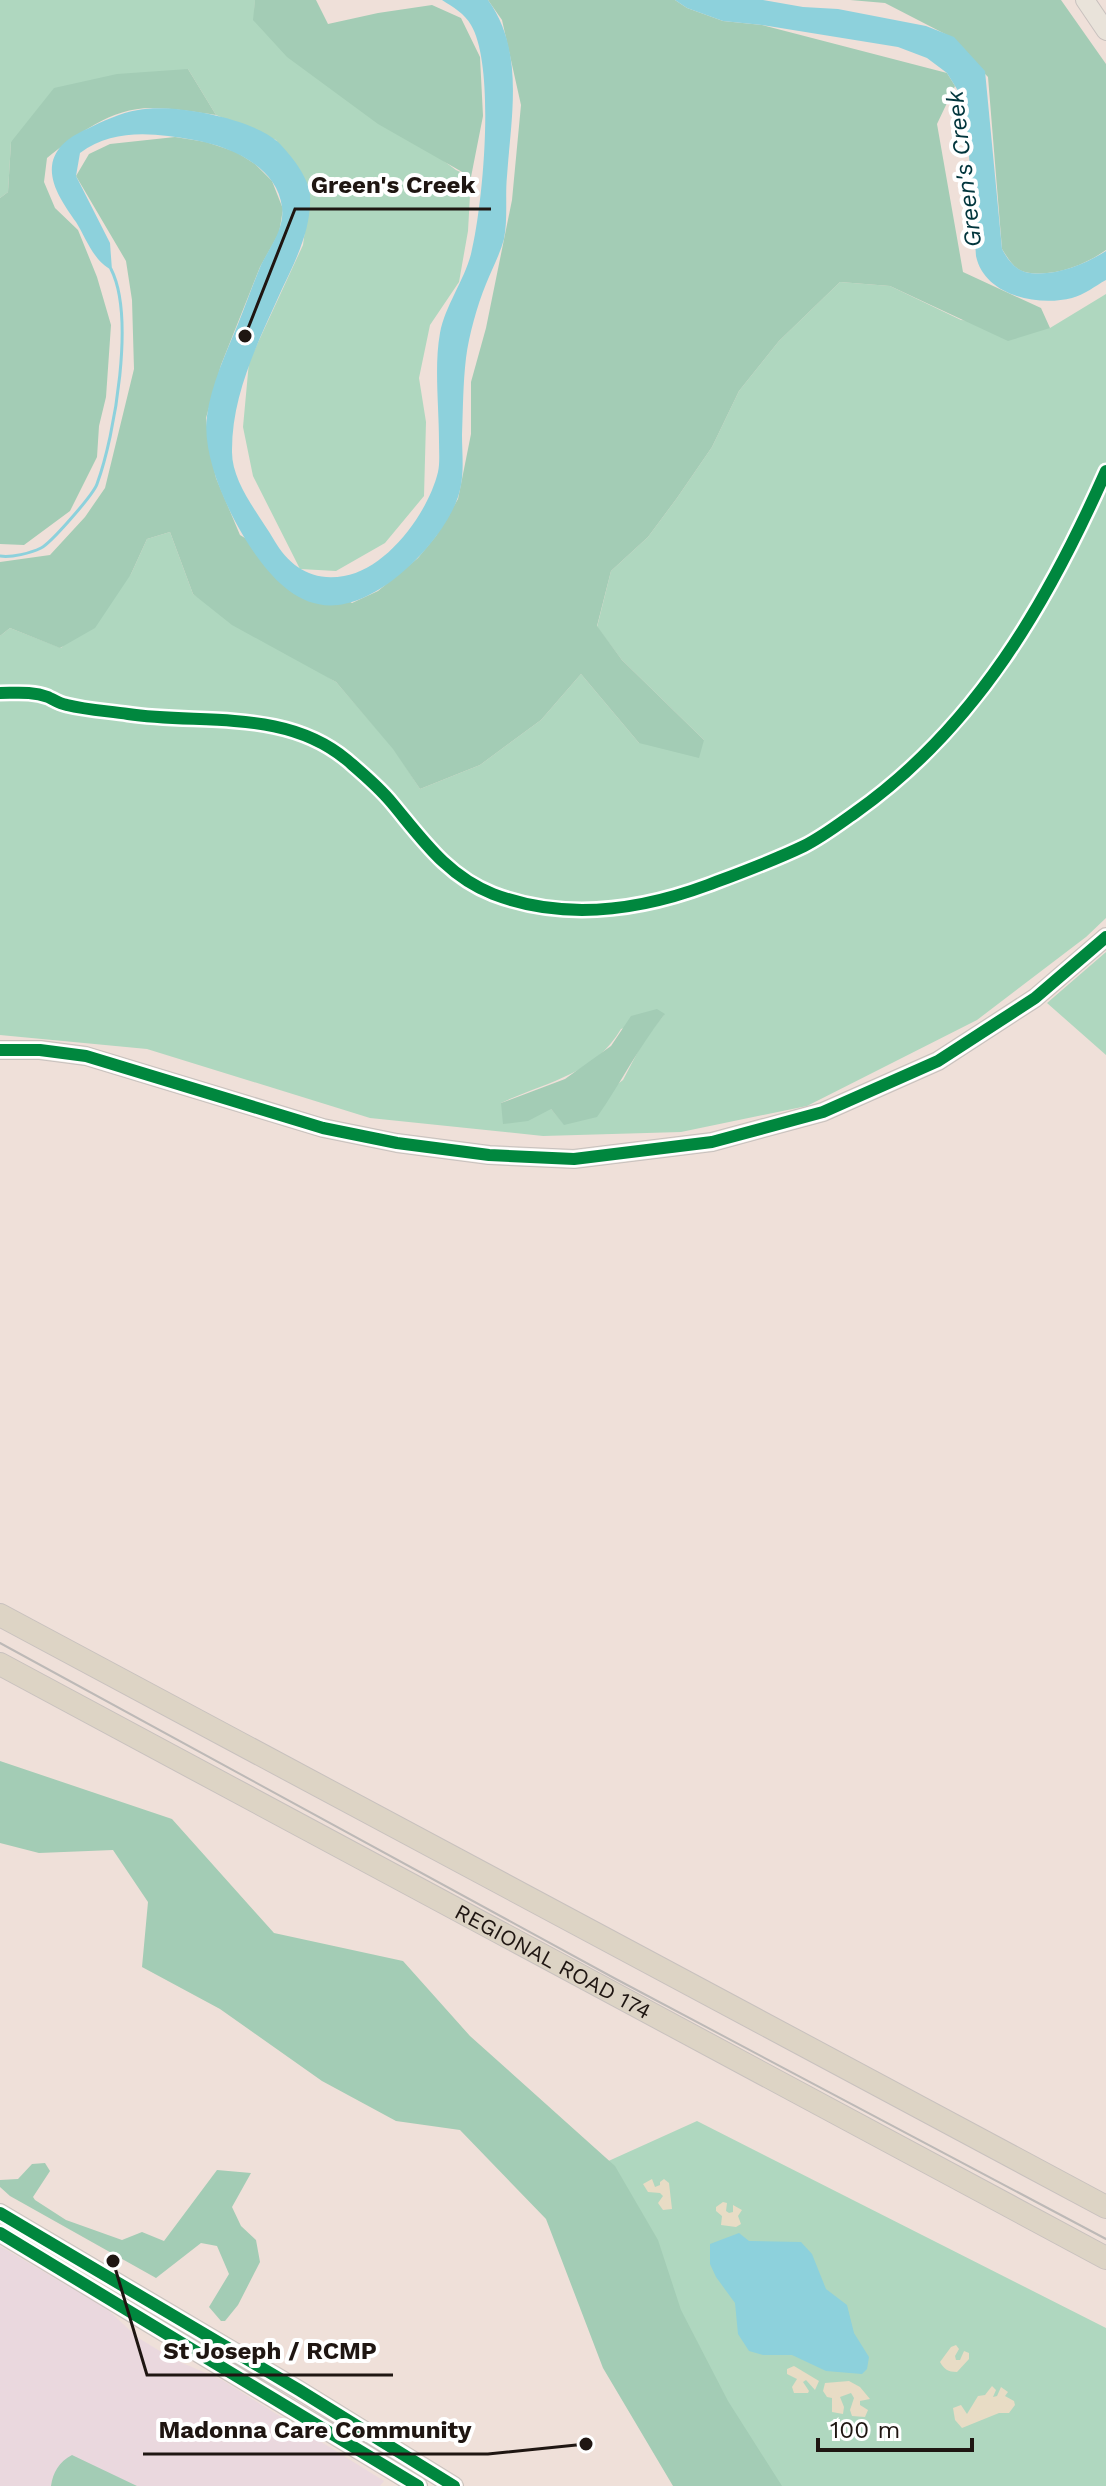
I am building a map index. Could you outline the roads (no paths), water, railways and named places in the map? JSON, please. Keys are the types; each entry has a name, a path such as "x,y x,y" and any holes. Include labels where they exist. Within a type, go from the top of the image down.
{"highway":[{"name":"REGIONAL ROAD 174","path":"0,1615 1106,2207"},
{"name":"REGIONAL ROAD 174","path":"0,1664 1106,2258"}],"main road":[{"path":"1085,0 1106,31"},
{"path":"0,1050 40,1050 86,1056 323,1128 397,1143 489,1155 574,1159 712,1142 823,1112 938,1061 1035,998 1106,937"},
{"path":"0,2213 283,2391 418,2486"},
{"path":"0,2233 454,2486"}],"water":[{"path":"442,0 488,0 500,20 507,41 513,85 504,239 480,302 467,349 460,489 440,532 393,580 356,601 338,605 313,603 282,585 248,544 221,491 206,433 209,404 220,369 281,222 282,207 271,180 261,169 236,153 194,140 135,134 93,145 80,153 76,176 110,243 112,270 95,256 59,196 53,181 53,159 64,143 81,132 118,115 153,108 231,119 266,133 293,159 309,187 306,231 242,387 233,429 233,462 247,497 280,549 294,564 322,577 344,576 360,571 375,563 403,537 433,488 439,461 437,373 440,333 471,254 480,204 485,103 479,45 468,21"},
{"path":"675,0 763,0 838,9 926,26 954,37 985,71 1002,249 1006,256 1021,271 1046,273 1078,265 1106,251 1106,280 1076,297 1043,301 1014,295 989,280 976,256 967,127 960,94 947,73 927,58 898,47 723,21 687,8"},
{"path":"739,2233 749,2241 801,2242 812,2254 826,2289 847,2305 854,2333 869,2357 867,2369 862,2374 826,2371 792,2355 763,2355 749,2351 738,2334 735,2303 710,2264 710,2244"}],"waterway":[{"name":"Green's Creek","path":"0,556 41,548 80,508 97,484 110,436 120,376 121,316 118,290 111,269"}],"tram line":[{"path":"0,1643 614,1978 1106,2239"}],"place":[{"name":"Green's Creek","path":"245,336"},
{"name":"St Joseph / RCMP","path":"113,2261"},
{"name":"Madonna Care Community","path":"586,2444"}]}
